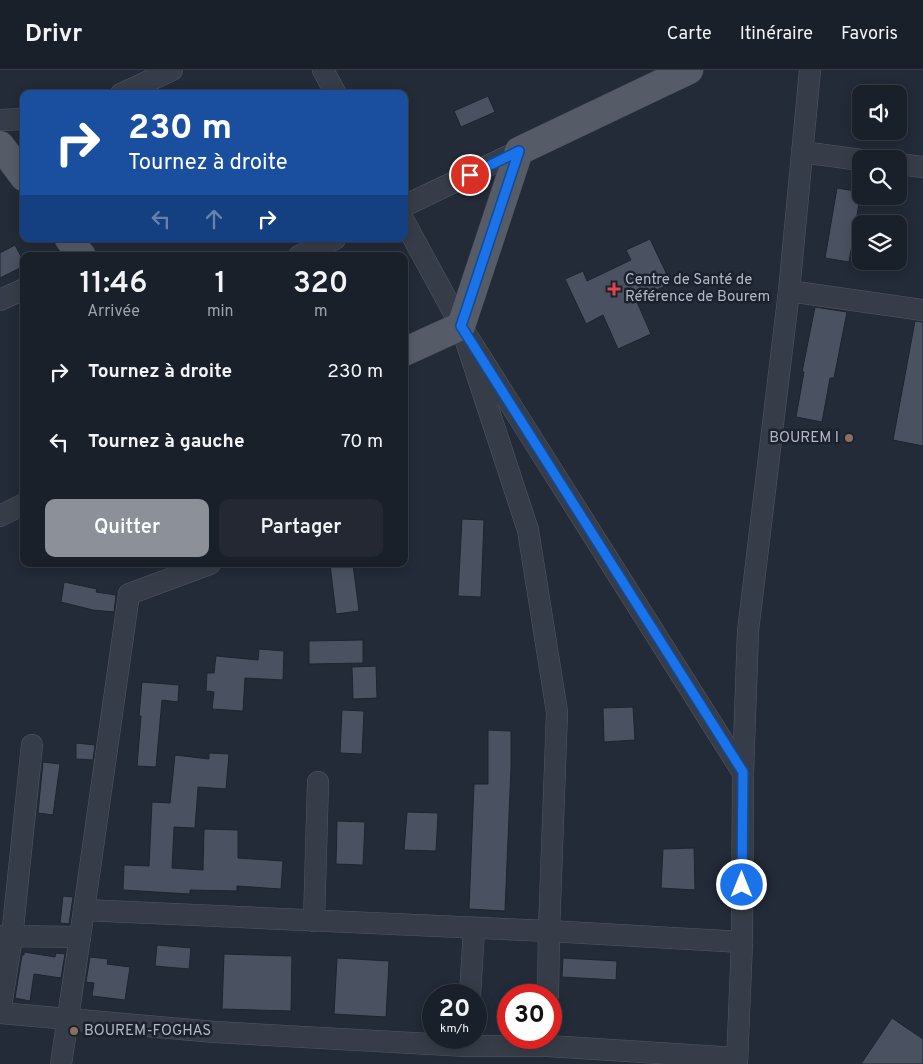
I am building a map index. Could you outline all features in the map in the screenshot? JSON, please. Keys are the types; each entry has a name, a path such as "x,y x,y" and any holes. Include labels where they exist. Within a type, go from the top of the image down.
{"main road":[{"path":"408,350 461,326 519,151 689,70"},
{"path":"0,145 20,172"},
{"path":"71,242 79,252"}],"street":[{"path":"130,90 172,70"},
{"path":"323,70 334,90"},
{"path":"548,1049 737,1061 742,942 743,772 748,631 788,292 810,70"},
{"path":"0,120 20,119"},
{"path":"408,204 519,151"},
{"path":"802,152 852,159"},
{"path":"907,165 923,167"},
{"path":"408,228 461,326 743,772"},
{"path":"307,252 329,242"},
{"path":"0,300 20,291"},
{"path":"788,292 923,310"},
{"path":"461,326 528,530 556,712 548,984"},
{"path":"0,516 20,506"},
{"path":"61,1064 129,594 202,567"},
{"path":"32,745 6,936 0,1012 215,1032 422,1046"},
{"path":"314,921 318,782"},
{"path":"84,910 549,931 742,942"},
{"path":"471,984 474,929"},
{"path":"6,936 80,936"}],"building":[{"path":"488,96 495,112 461,127 454,111"},
{"path":"837,188 852,190 852,205 859,205 857,215 852,215 852,244 849,262 825,258"},
{"path":"650,239 671,283 636,300 651,334 618,349 603,315 586,324 565,279 583,271 587,281 631,260 626,250"},
{"path":"15,245 20,254 20,268 0,278 0,253"},
{"path":"815,307 847,312 834,378 830,378 822,422 796,417 804,372 802,372"},
{"path":"915,321 923,322 923,446 893,440"},
{"path":"462,519 484,520 481,597 458,596"},
{"path":"330,567 353,567 359,611 336,614"},
{"path":"64,582 97,589 96,592 116,595 114,612 93,610 61,602"},
{"path":"363,640 363,663 309,664 309,641"},
{"path":"259,649 284,651 283,680 245,678 243,711 212,709 214,692 206,691 207,673 214,673 216,656 258,660"},
{"path":"376,666 377,698 353,699 352,667"},
{"path":"142,682 179,685 178,702 162,700 156,767 137,766"},
{"path":"633,707 635,740 604,742 603,708"},
{"path":"342,710 364,711 362,754 340,753"},
{"path":"488,730 511,731 505,911 469,909 474,784 488,784"},
{"path":"76,743 95,745 93,760 76,759"},
{"path":"209,753 229,754 226,789 198,787 195,828 174,827 172,868 203,870 204,829 238,830 238,858 283,861 281,889 237,886 237,891 190,890 190,894 123,890 124,865 149,866 152,802 170,803 175,755 209,759"},
{"path":"43,762 60,764 53,815 38,813"},
{"path":"407,812 438,813 436,851 404,850"},
{"path":"337,821 365,822 363,865 336,864"},
{"path":"694,848 695,890 661,888 663,849"},
{"path":"63,896 73,897 69,924 60,923"},
{"path":"157,945 191,948 189,969 155,966"},
{"path":"24,952 55,957 56,953 65,954 61,978 34,974 30,1001 15,998"},
{"path":"224,954 292,956 291,1011 222,1009"},
{"path":"90,957 108,959 107,964 130,967 125,1000 92,996 94,983 86,982"},
{"path":"337,958 389,961 386,1017 334,1014"},
{"path":"563,958 617,961 616,980 562,977"},
{"path":"892,1018 923,1039 923,1064 861,1064"}],"place":[{"name":"Centre de Santé de Référence de Bourem","path":"614,289"},
{"name":"BOUREM I","path":"849,438"},
{"name":"BOUREM-FOGHAS","path":"74,1031"}],"route":[{"path":"470,175 519,151 461,326 743,772 742,885"}]}
